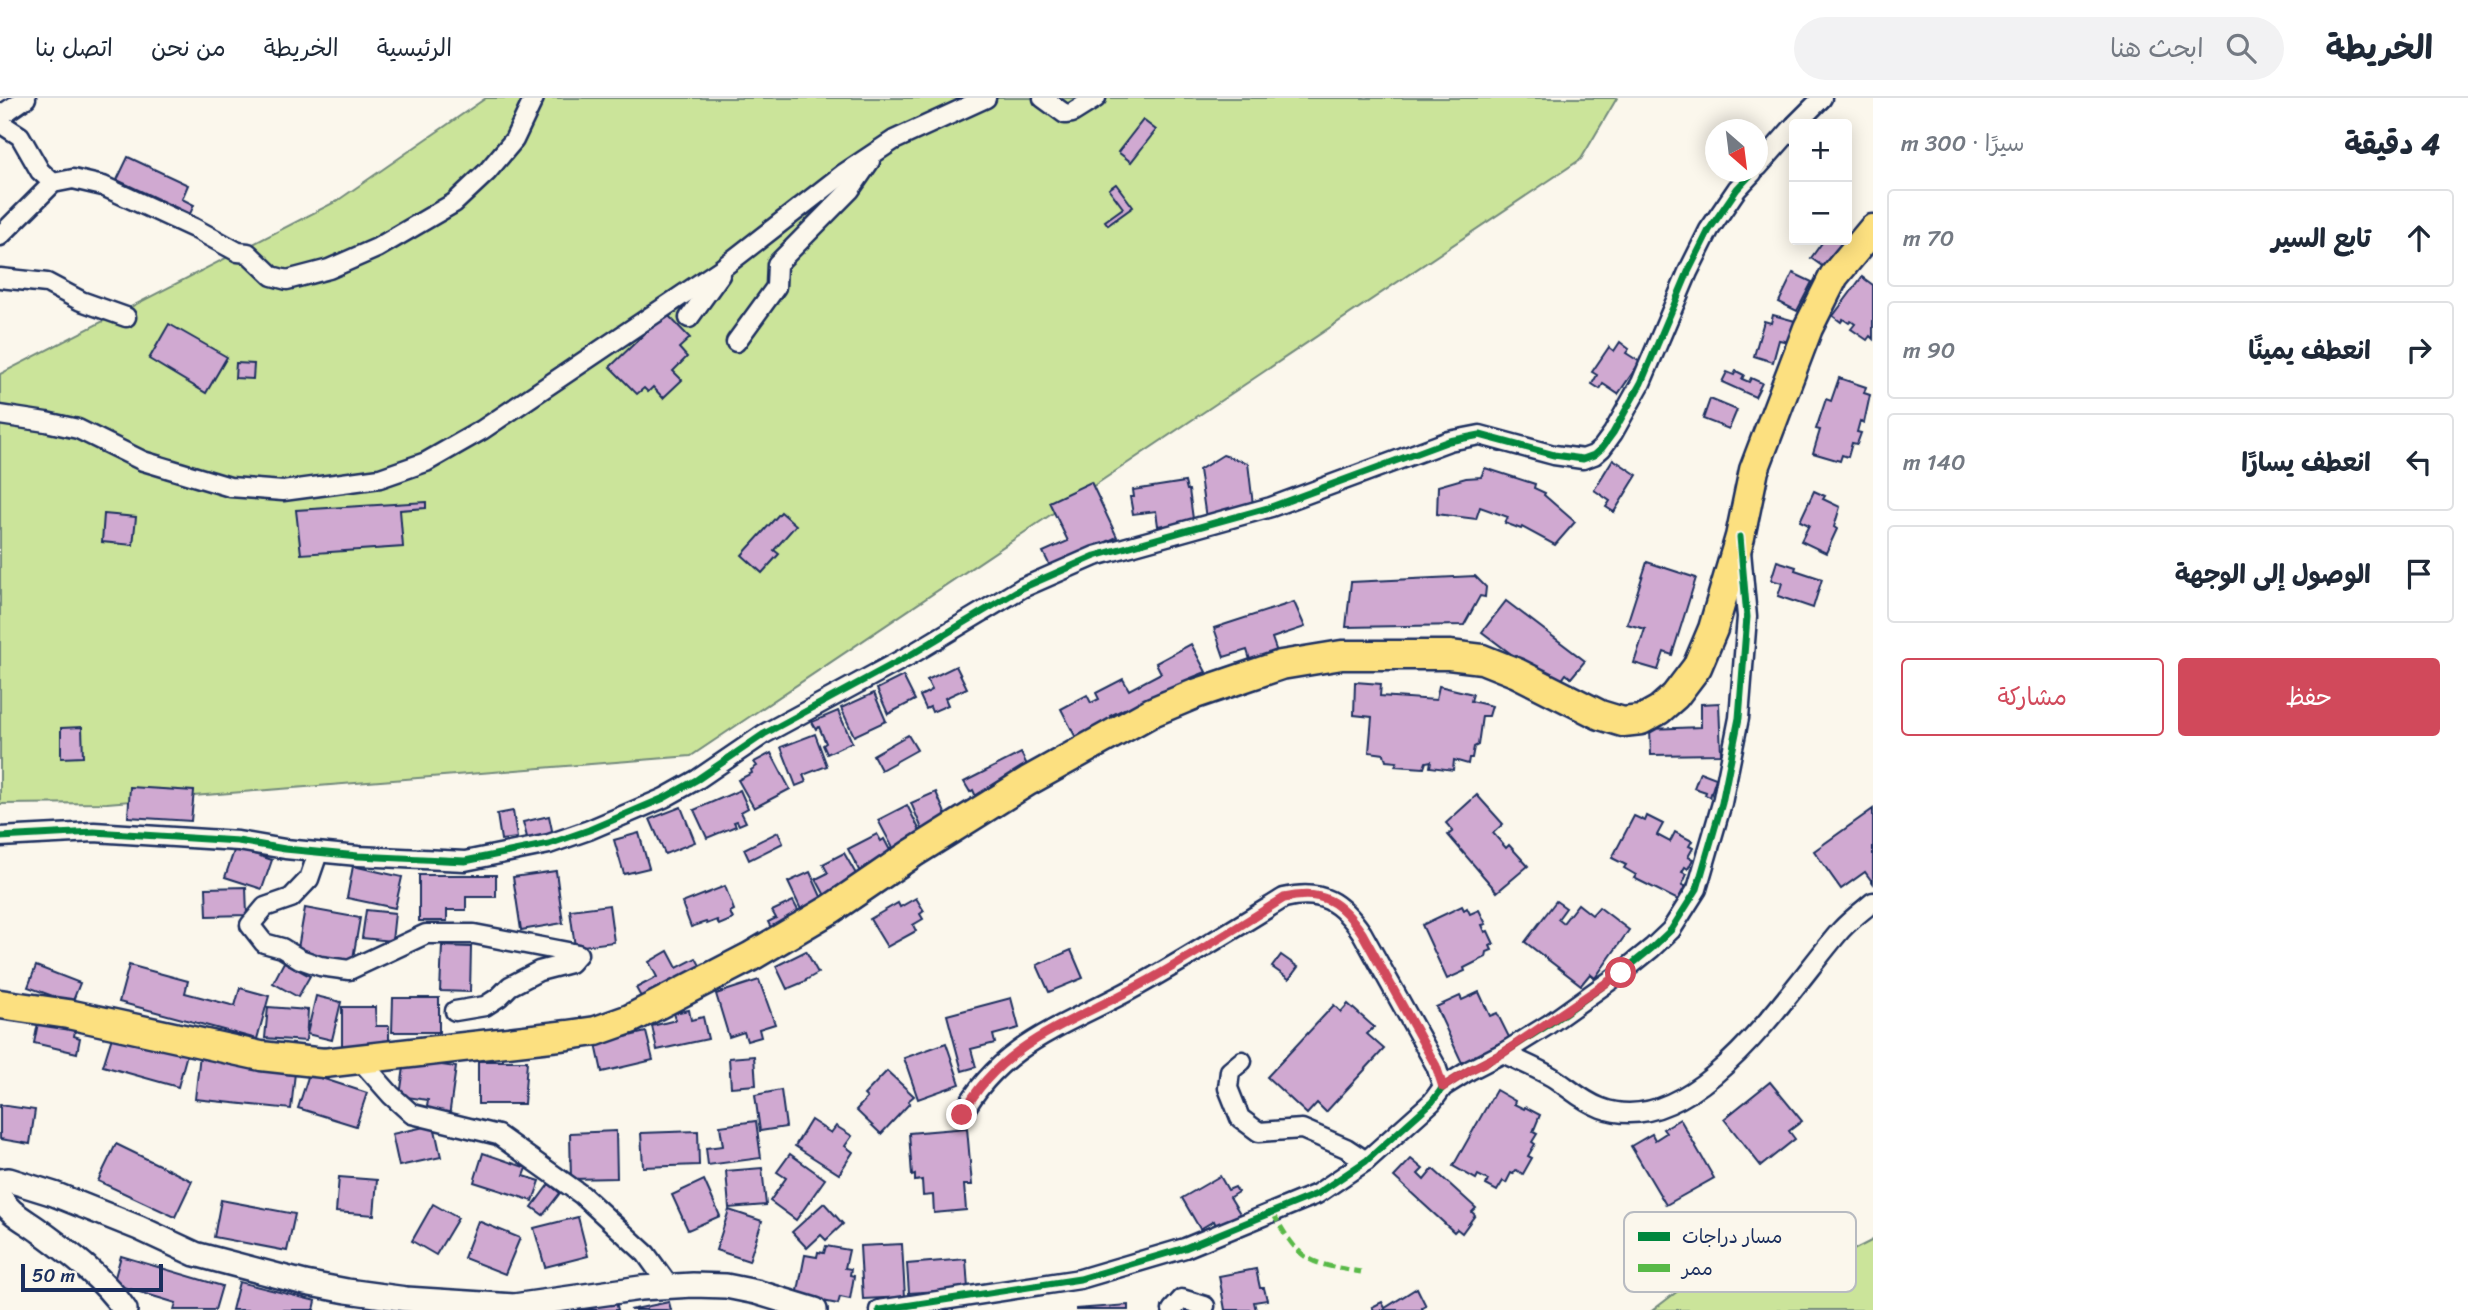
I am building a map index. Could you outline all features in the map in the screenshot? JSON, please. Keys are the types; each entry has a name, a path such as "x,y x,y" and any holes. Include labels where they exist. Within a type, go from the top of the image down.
{"main road":[{"path":"0,1004 80,1016 261,1056 324,1063 596,1031 629,1018 750,957 831,909 1028,781 1152,712 1281,665 1342,655 1449,654 1482,659 1527,678 1600,715 1623,722 1641,720 1659,710 1675,696 1697,667 1713,629 1740,537 1754,470 1808,328 1834,276 1873,229"}],"street":[{"path":"0,116 26,98"},
{"path":"0,236 53,183 73,178 103,186 194,228 238,252 248,253 272,276 287,280 329,269 377,248 454,203 514,140 534,98"},
{"path":"0,415 78,429 144,461 230,487 283,491 380,478 426,462 482,430 728,264 811,196 894,140 986,98"},
{"path":"1043,98 1065,114 1072,113 1097,98"},
{"path":"1801,119 1822,98"},
{"path":"0,122 20,136 40,171 53,183"},
{"path":"1768,156 1789,132"},
{"path":"736,342 776,286 777,264 850,190 867,163 894,140"},
{"path":"0,837 94,832 238,841 318,853 464,861 550,844 664,798 698,779 764,734 912,654 1022,588 1095,556 1271,507 1449,441 1480,435 1569,459 1583,459 1594,455 1613,433 1641,383 1688,272 1709,230 1744,182"},
{"path":"689,318 728,264"},
{"path":"0,278 47,283 81,301 126,317"},
{"path":"879,1310 1080,1279 1185,1248 1317,1194 1366,1161 1432,1102 1443,1087 1503,1053 1611,981 1653,948 1671,930 1697,889 1722,803 1739,718 1747,617 1740,537"},
{"path":"318,853 309,879 291,898 265,907 250,926 264,943 282,948 300,959 349,970 426,934 474,934 578,954 570,963 539,971 510,986 485,1006 455,1011"},
{"path":"962,1115 979,1085 1005,1059 1056,1028 1138,986 1284,898 1298,895 1314,895 1331,900 1349,914 1436,1066 1443,1087"},
{"path":"1503,1053 1552,1077 1568,1090 1602,1109 1634,1114 1676,1102 1723,1067 1748,1044 1842,929 1873,902"},
{"path":"360,1060 412,1114 498,1135 582,1195 646,1254 669,1286"},
{"path":"1242,1061 1230,1070 1228,1088 1240,1118 1259,1132 1302,1129 1346,1148 1366,1161"},
{"path":"0,1181 9,1180 54,1194 195,1254 305,1283 418,1300 514,1306 541,1305 669,1286 726,1286 815,1310"},
{"path":"0,1197 11,1210 82,1264 125,1310"},
{"path":"1172,1310 1182,1300 1205,1306"}],"green space":[{"path":"486,98 1617,98 1581,159 691,756 107,803 0,804 0,374 337,201"},
{"path":"1873,1240 1873,1310 1653,1310 1677,1292 1856,1292 1856,1249"}],"building":[{"path":"1143,120 1156,130 1131,162 1118,152"},
{"path":"128,157 188,185 182,199 194,205 190,214 117,180"},
{"path":"1116,184 1133,207 1108,225 1105,221 1123,208 1109,189"},
{"path":"1820,245 1842,245 1825,268 1811,258"},
{"path":"1793,273 1812,282 1797,311 1779,302"},
{"path":"1862,277 1873,285 1873,339 1870,336 1867,340 1851,329 1855,324 1851,321 1849,323 1843,319 1841,322 1833,316"},
{"path":"666,313 690,338 679,348 687,357 673,371 682,380 663,398 653,387 648,392 644,388 637,394 610,367"},
{"path":"1773,315 1795,321 1789,342 1779,340 1773,362 1754,356 1764,321 1771,323"},
{"path":"169,324 227,357 206,393 149,359"},
{"path":"1620,342 1629,349 1626,353 1640,362 1618,394 1603,384 1600,389 1592,384 1597,375 1592,372 1609,347 1614,351"},
{"path":"236,363 254,364 253,379 235,378"},
{"path":"1736,371 1744,375 1742,379 1749,382 1751,378 1762,383 1755,397 1722,382 1727,372 1734,375"},
{"path":"1839,378 1866,387 1864,393 1870,395 1864,423 1860,421 1857,432 1861,433 1857,444 1852,443 1848,457 1842,455 1840,461 1813,453 1820,430 1816,429 1826,399 1831,401"},
{"path":"1710,399 1737,410 1729,429 1703,419"},
{"path":"1223,455 1248,463 1253,505 1206,518 1199,470"},
{"path":"1613,459 1637,475 1614,512 1606,507 1610,501 1594,490"},
{"path":"1485,468 1535,484 1534,488 1545,493 1544,495 1575,522 1555,545 1522,527 1521,529 1505,523 1508,517 1480,507 1476,519 1437,514 1438,486 1481,477"},
{"path":"1091,482 1117,537 1051,568 1043,552 1068,541 1049,502"},
{"path":"1185,482 1189,490 1194,526 1164,531 1163,525 1158,526 1156,511 1133,514 1130,497 1134,497 1133,490"},
{"path":"1814,491 1840,507 1834,527 1837,529 1826,553 1801,541 1809,525 1800,521"},
{"path":"426,502 426,508 400,510 403,547 301,554 296,510"},
{"path":"781,512 796,525 774,550 779,554 762,573 742,555"},
{"path":"104,514 136,517 133,545 102,542"},
{"path":"1777,561 1822,579 1813,608 1778,596 1782,583 1771,580"},
{"path":"1647,562 1696,578 1672,655 1664,652 1658,670 1634,663 1645,629 1627,624"},
{"path":"1475,576 1486,587 1485,597 1480,596 1464,625 1346,627 1351,582"},
{"path":"1506,601 1585,661 1571,678 1566,674 1561,681 1552,674 1547,681 1482,632"},
{"path":"1294,602 1305,627 1272,638 1278,655 1251,663 1247,650 1224,657 1214,628"},
{"path":"1191,644 1206,672 1183,681 1184,684 1164,695 1162,691 1156,694 1159,698 1127,714 1124,709 1110,716 1112,719 1076,738 1061,709 1087,695 1091,703 1099,699 1096,693 1123,679 1129,690 1161,673 1156,663"},
{"path":"956,666 967,688 945,698 948,705 932,712 930,707 926,709 920,696 932,690 927,680"},
{"path":"903,676 915,700 888,714 877,689"},
{"path":"1355,682 1381,684 1380,696 1436,700 1439,686 1473,694 1471,701 1492,706 1489,716 1482,716 1478,745 1474,747 1468,764 1454,760 1453,770 1430,767 1431,761 1426,762 1424,768 1395,766 1397,762 1386,761 1384,754 1369,752 1372,717 1354,715"},
{"path":"874,693 886,721 854,736 841,708"},
{"path":"1719,703 1721,754 1651,755 1650,729 1701,727 1701,704"},
{"path":"838,711 852,742 827,754 823,745 826,743 819,727 816,729 812,722"},
{"path":"82,727 83,757 61,758 61,728"},
{"path":"815,734 827,766 803,775 806,782 796,786 781,747"},
{"path":"908,735 917,750 881,770 873,755"},
{"path":"771,753 790,789 754,808 738,780 752,773 751,770 757,766 754,762"},
{"path":"1021,753 1030,771 977,799 973,790 970,792 964,782"},
{"path":"1700,772 1716,778 1710,797 1705,795 1706,792 1694,788"},
{"path":"130,787 194,791 191,821 128,817"},
{"path":"740,790 748,808 741,812 746,822 739,825 737,821 734,822 736,826 707,838 694,810"},
{"path":"936,792 950,825 925,836 911,803"},
{"path":"1477,795 1503,824 1493,833 1506,848 1509,845 1528,866 1497,892 1448,835 1453,831 1446,823"},
{"path":"907,805 923,837 895,852 878,820"},
{"path":"681,807 695,842 665,854 650,819"},
{"path":"1873,809 1873,883 1865,872 1841,889 1814,851"},
{"path":"513,811 517,838 501,840 497,814"},
{"path":"549,816 553,835 528,841 523,822"},
{"path":"1634,816 1645,821 1647,816 1663,824 1657,835 1670,842 1675,832 1692,841 1689,846 1693,848 1688,857 1693,859 1688,869 1685,867 1682,872 1687,874 1678,900 1634,878 1636,875 1624,868 1626,865 1612,858"},
{"path":"778,832 783,843 749,860 744,849"},
{"path":"639,833 649,868 624,874 614,840"},
{"path":"877,834 881,841 884,839 893,856 864,880 848,849"},
{"path":"235,848 272,860 262,889 225,877"},
{"path":"844,853 860,881 829,903 816,879 828,873 823,864"},
{"path":"353,866 402,877 395,908 347,898"},
{"path":"556,871 563,923 521,930 513,877"},
{"path":"810,872 827,910 806,920 788,882"},
{"path":"419,875 496,875 496,897 466,897 466,910 447,910 447,921 419,921"},
{"path":"725,886 734,910 730,912 733,919 719,925 717,920 691,927 682,903"},
{"path":"246,887 247,915 207,916 206,888"},
{"path":"916,898 924,911 920,914 923,919 913,925 916,931 887,947 870,919 898,903 900,907"},
{"path":"793,901 801,916 772,930 768,922 776,918 772,911"},
{"path":"1556,901 1566,908 1558,919 1563,923 1578,904 1592,915 1599,907 1629,930 1595,978 1590,974 1581,985 1525,942"},
{"path":"609,905 614,942 575,947 570,910"},
{"path":"1462,906 1464,910 1467,908 1470,914 1479,910 1486,924 1482,925 1485,932 1488,931 1494,944 1490,946 1492,950 1487,952 1486,957 1447,979 1422,925"},
{"path":"305,908 360,918 352,964 297,954"},
{"path":"366,910 395,913 392,941 362,938"},
{"path":"442,946 471,947 470,992 440,991"},
{"path":"1071,950 1083,978 1049,992 1037,965"},
{"path":"668,951 677,968 696,958 704,973 645,1004 636,988 657,977 649,962"},
{"path":"806,951 818,973 787,989 776,966"},
{"path":"1281,955 1298,967 1289,979 1272,967"},
{"path":"284,962 310,976 298,997 273,983"},
{"path":"129,965 188,981 185,993 235,1006 240,988 269,996 257,1039 119,1002"},
{"path":"36,966 80,983 72,1003 28,987"},
{"path":"759,980 775,1024 759,1029 761,1037 747,1041 744,1032 729,1037 716,994"},
{"path":"1479,992 1490,1016 1497,1013 1511,1041 1473,1062 1472,1058 1462,1063 1436,1007 1460,996 1462,1000"},
{"path":"316,996 341,1002 332,1040 307,1034"},
{"path":"393,998 439,998 439,1032 392,1032"},
{"path":"1011,998 1019,1028 993,1035 995,1043 971,1049 976,1067 962,1071 947,1015"},
{"path":"1348,1004 1374,1027 1367,1034 1384,1049 1326,1112 1317,1103 1307,1114 1267,1077 1334,1005 1341,1012"},
{"path":"268,1007 308,1010 306,1041 265,1038"},
{"path":"342,1007 375,1007 376,1026 389,1026 389,1045 342,1046"},
{"path":"689,1010 691,1020 703,1017 708,1039 657,1050 652,1026 676,1020 674,1013"},
{"path":"39,1018 76,1026 74,1036 80,1038 77,1053 34,1043"},
{"path":"646,1032 653,1060 602,1072 596,1044"},
{"path":"113,1034 187,1054 178,1087 103,1066"},
{"path":"946,1043 960,1084 918,1099 904,1058"},
{"path":"200,1054 296,1064 291,1109 195,1099"},
{"path":"754,1056 756,1085 731,1087 729,1058"},
{"path":"405,1060 456,1067 449,1117 426,1114 428,1100 400,1096"},
{"path":"478,1061 527,1061 524,1104 478,1104"},
{"path":"887,1071 914,1096 881,1134 856,1110 867,1098 864,1095"},
{"path":"309,1074 367,1093 356,1126 298,1108"},
{"path":"1770,1082 1802,1121 1789,1131 1795,1139 1761,1166 1724,1119"},
{"path":"781,1090 786,1127 760,1131 755,1095"},
{"path":"1496,1090 1515,1101 1514,1104 1540,1115 1533,1132 1537,1134 1532,1142 1535,1144 1528,1156 1532,1158 1523,1174 1516,1170 1511,1173 1506,1183 1503,1181 1497,1191 1486,1185 1488,1180 1478,1175 1476,1179 1453,1166"},
{"path":"0,1105 35,1110 30,1144 0,1139"},
{"path":"1680,1119 1714,1178 1666,1205 1631,1146 1652,1134 1655,1140 1666,1133 1663,1129"},
{"path":"811,1120 831,1133 836,1126 852,1136 845,1146 853,1152 839,1174 795,1146"},
{"path":"756,1121 761,1158 708,1165 706,1148 723,1146 720,1126"},
{"path":"434,1125 441,1157 399,1166 392,1134"},
{"path":"967,1128 972,1185 964,1185 966,1210 934,1213 933,1195 923,1196 922,1180 915,1181 915,1175 912,1176 909,1133"},
{"path":"616,1131 617,1178 571,1179 570,1133"},
{"path":"698,1131 699,1165 643,1167 641,1133"},
{"path":"116,1144 192,1181 175,1217 98,1181"},
{"path":"483,1153 527,1168 524,1176 540,1181 533,1201 474,1182"},
{"path":"790,1154 825,1179 796,1220 770,1201 786,1178 777,1172"},
{"path":"1411,1159 1423,1169 1418,1174 1424,1180 1433,1169 1476,1208 1472,1212 1475,1215 1462,1233 1457,1229 1454,1232 1394,1177"},
{"path":"762,1168 766,1205 729,1208 726,1171"},
{"path":"1220,1176 1228,1190 1235,1187 1238,1192 1230,1197 1241,1215 1217,1228 1214,1221 1200,1229 1182,1198"},
{"path":"339,1177 377,1180 374,1215 336,1212"},
{"path":"704,1180 720,1216 688,1230 672,1195"},
{"path":"549,1184 560,1193 543,1215 532,1207"},
{"path":"221,1200 295,1214 287,1251 214,1237"},
{"path":"824,1203 843,1224 826,1240 821,1235 807,1248 792,1232"},
{"path":"433,1204 458,1218 436,1255 412,1241"},
{"path":"729,1210 762,1221 749,1261 716,1250"},
{"path":"578,1217 588,1256 545,1267 534,1228"},
{"path":"478,1221 520,1238 505,1274 464,1258"},
{"path":"902,1244 905,1297 863,1299 860,1246"},
{"path":"826,1246 849,1250 845,1268 851,1269 850,1275 854,1276 850,1299 840,1297 838,1304 797,1296 805,1255 817,1257 818,1252 824,1253"},
{"path":"121,1256 222,1286 215,1310 174,1310 176,1303 113,1284"},
{"path":"966,1259 968,1289 909,1293 907,1264"},
{"path":"1256,1269 1260,1288 1264,1288 1267,1300 1254,1302 1256,1310 1225,1310 1219,1276"},
{"path":"239,1282 316,1301 314,1310 232,1310"},
{"path":"1417,1288 1426,1306 1423,1310 1374,1310 1372,1307 1382,1302 1385,1308"},
{"path":"616,1302 618,1310 575,1310"},
{"path":"669,1302 671,1310 630,1310"},
{"path":"1128,1305 1128,1310 1076,1310 1076,1309"}],"marked path":[{"path":"1273,1213 1291,1242 1307,1258 1328,1266 1361,1272"}],"cycle path":[{"path":"0,837 94,832 238,841 285,849 358,856 465,861 549,844 664,798 698,779 764,734 912,654 1022,588 1095,556 1271,507 1449,441 1480,435 1554,455 1583,459 1594,455 1613,433 1641,383 1688,272 1709,230 1744,182"},
{"path":"879,1310 1080,1279 1185,1248 1317,1194 1366,1161 1432,1102 1443,1087 1548,1025 1652,948 1671,930 1697,889 1722,803 1739,718 1747,617 1740,537"}],"route":[{"path":"962,1115 979,1085 1005,1059 1056,1028 1138,986 1284,898 1314,895 1331,900 1349,914 1436,1066 1443,1087 1548,1025 1621,973"}]}
